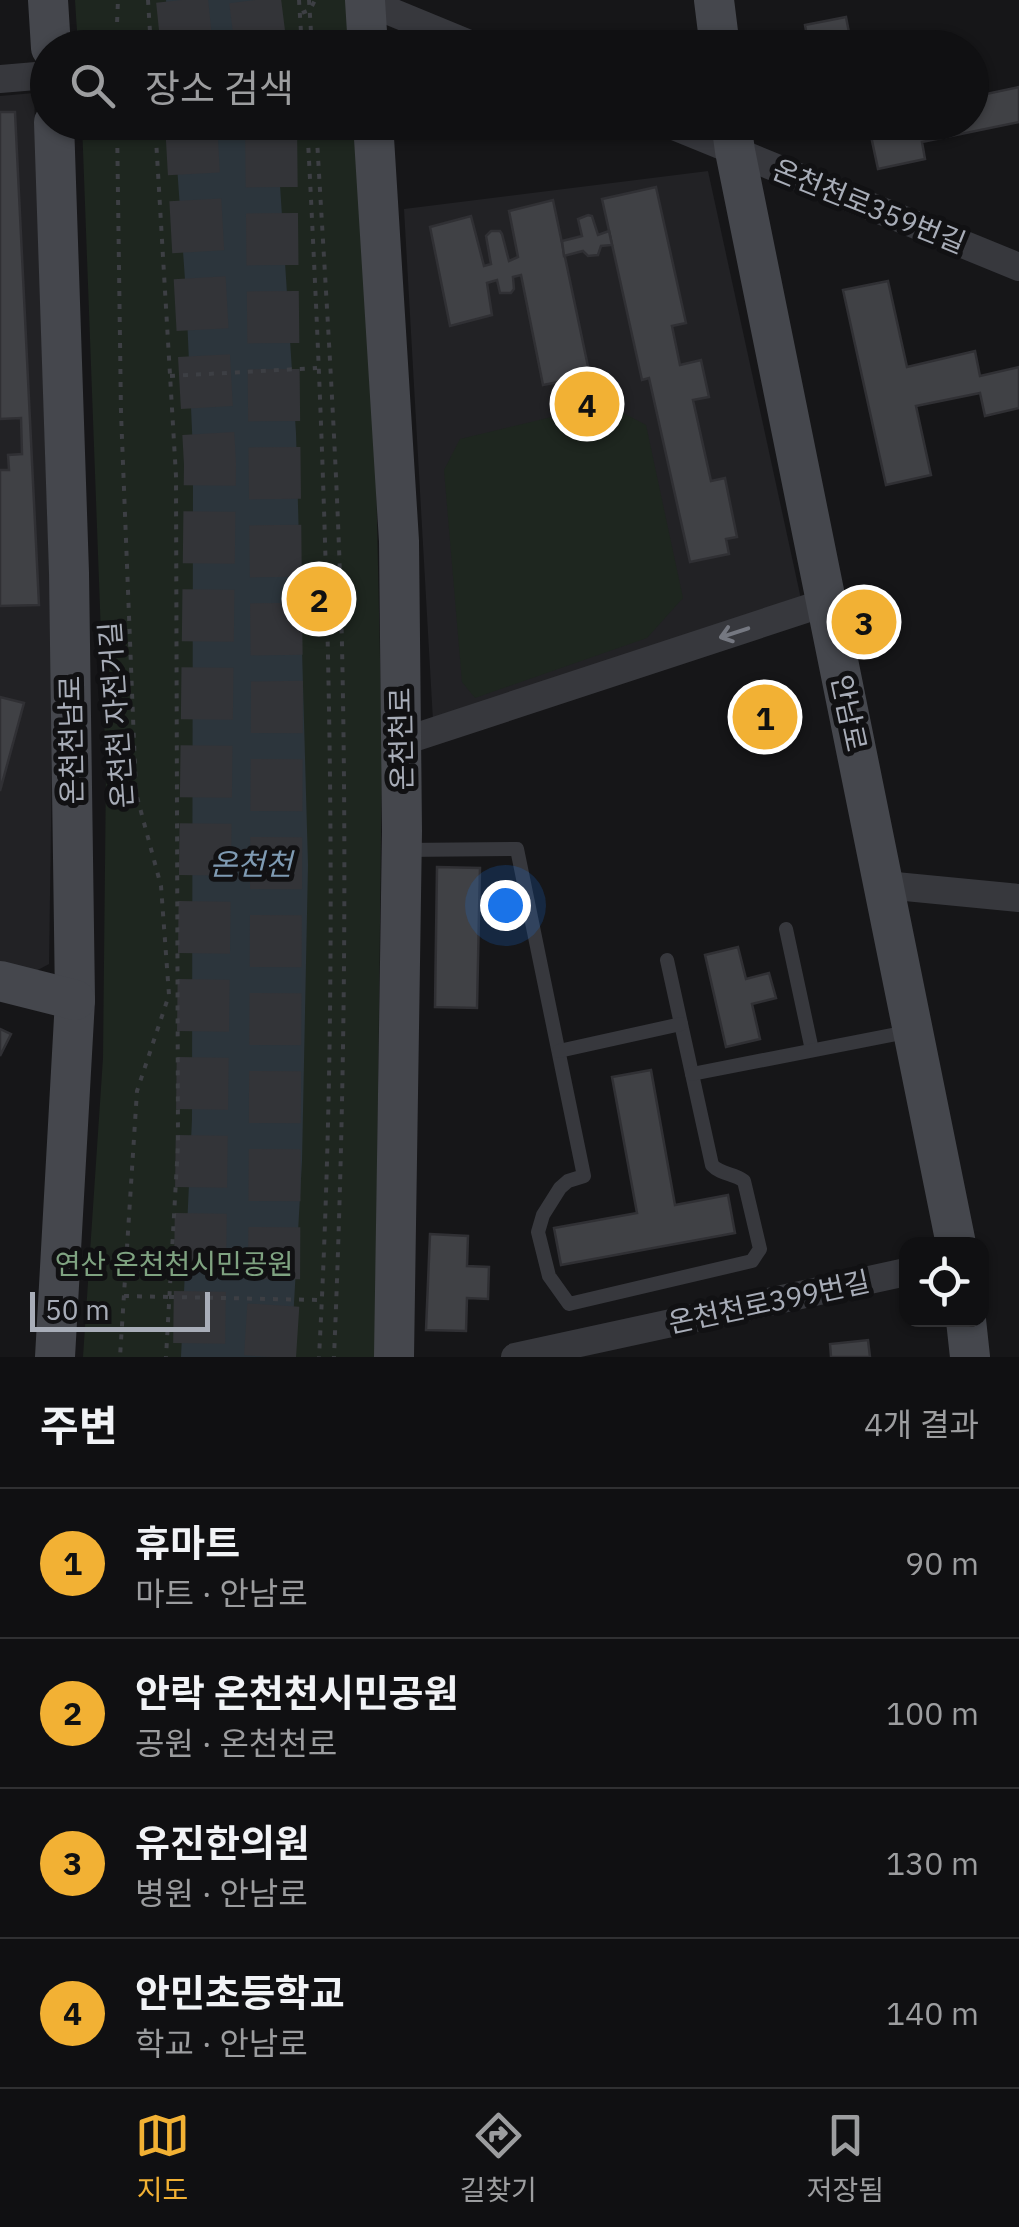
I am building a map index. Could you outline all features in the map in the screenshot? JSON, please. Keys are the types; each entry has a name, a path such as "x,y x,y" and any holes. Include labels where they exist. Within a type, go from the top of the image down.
{"street":[{"path":"48,0 50,30"},
{"path":"714,0 718,30"},
{"path":"367,30 366,1 436,30"},
{"path":"0,79 30,76"},
{"name":"온천천남로","path":"55,140 69,573 75,1000 55,1357"},
{"name":"온천천로","path":"374,140 399,541 402,850 394,1357"},
{"name":"안남로","path":"734,140 955,1237"},
{"name":"온천천로359번길","path":"740,140 1019,267"},
{"path":"401,742 827,602"},
{"path":"884,886 1019,898"},
{"path":"0,981 75,1000"},
{"name":"온천천로399번길","path":"514,1357 550,1353 899,1274"},
{"path":"967,1327 970,1357"}],"lane":[{"path":"402,850 517,849 584,1176 560,1188 543,1215 538,1232 550,1276 569,1304 752,1262 760,1249 744,1181 712,1165 667,960"},
{"path":"786,929 812,1050"},
{"path":"558,1051 681,1024"},
{"path":"692,1074 913,1031"}],"path":[{"path":"117,30 118,0"},
{"path":"148,0 149,30"},
{"path":"299,0 301,30"},
{"path":"311,30 312,0"},
{"path":"300,13 310,10"},
{"name":"온천천 자전거길","path":"117,140 121,414 136,793 161,886 169,995 137,1092 120,1357"},
{"path":"156,140 176,476 178,1145 166,1357"},
{"path":"308,140 329,662 332,956 319,1357"},
{"path":"317,140 342,641 343,1122 334,1357"},
{"path":"170,376 317,368"},
{"path":"124,1296 336,1300"}],"shaded area":[{"path":"30,93 30,140 36,140 53,687 49,964 36,971 0,962 0,96"},
{"path":"708,171 801,599 433,721 404,209"}],"green space":[{"path":"75,0 349,0 352,30 77,30"},
{"name":"연산 온천천시민공원","path":"83,140 359,140 373,335 382,751 375,1357 83,1357 103,1058 106,770"},
{"path":"606,404 646,425 683,598 647,638 475,698 462,682 444,470 460,439"}],"water":[{"path":"166,0 265,0 268,30 168,30"},
{"name":"온천천","path":"175,140 277,140 296,433 308,865 302,1161 291,1357 181,1357 192,1119 193,453"}],"building":[{"path":"846,17 849,30 806,30 805,25"},
{"path":"1019,87 1019,122 989,128 989,93"},
{"path":"0,112 15,112 39,605 0,606 0,470 9,470 8,455 22,454 21,418 0,419"},
{"path":"872,140 932,140 922,142 925,159 878,169"},
{"path":"656,187 686,323 672,326 680,365 701,360 709,397 693,400 711,481 725,478 737,537 726,539 729,554 690,562 649,378 642,380 602,199"},
{"path":"553,200 590,376 543,385 521,275 513,277 511,293 500,293 497,280 487,283 492,315 450,326 430,227 471,216 484,266 491,264 486,236 491,231 502,234 509,261 518,257 509,211"},
{"path":"592,216 598,235 609,231 612,245 601,246 598,255 588,256 583,251 564,256 562,241 582,236 578,219"},
{"path":"888,281 907,367 975,351 980,376 1019,367 1019,408 985,416 980,393 916,406 931,475 886,485 843,290"},
{"path":"0,697 24,703 0,791"},
{"path":"437,867 480,868 477,1008 435,1007"},
{"path":"738,947 746,979 769,973 776,998 752,1004 760,1039 726,1047 705,955"},
{"path":"0,1029 11,1034 0,1056"},
{"path":"651,1070 675,1205 728,1195 735,1233 561,1265 554,1228 637,1213 612,1077"},
{"path":"430,1234 468,1236 467,1266 489,1267 488,1299 467,1298 466,1331 426,1330"},
{"path":"868,1340 870,1357 831,1357 830,1344"}],"tunnel":[{"path":"182,0 185,30"},
{"path":"255,0 259,30"},
{"path":"192,140 210,464 199,1357"},
{"path":"270,1357 274,1295 277,691 271,140"}],"place":[{"name":"안민초등학교","path":"587,404"},
{"name":"안락 온천천시민공원","path":"319,599"},
{"name":"유진한의원","path":"864,622"},
{"name":"휴마트","path":"765,717"}]}
